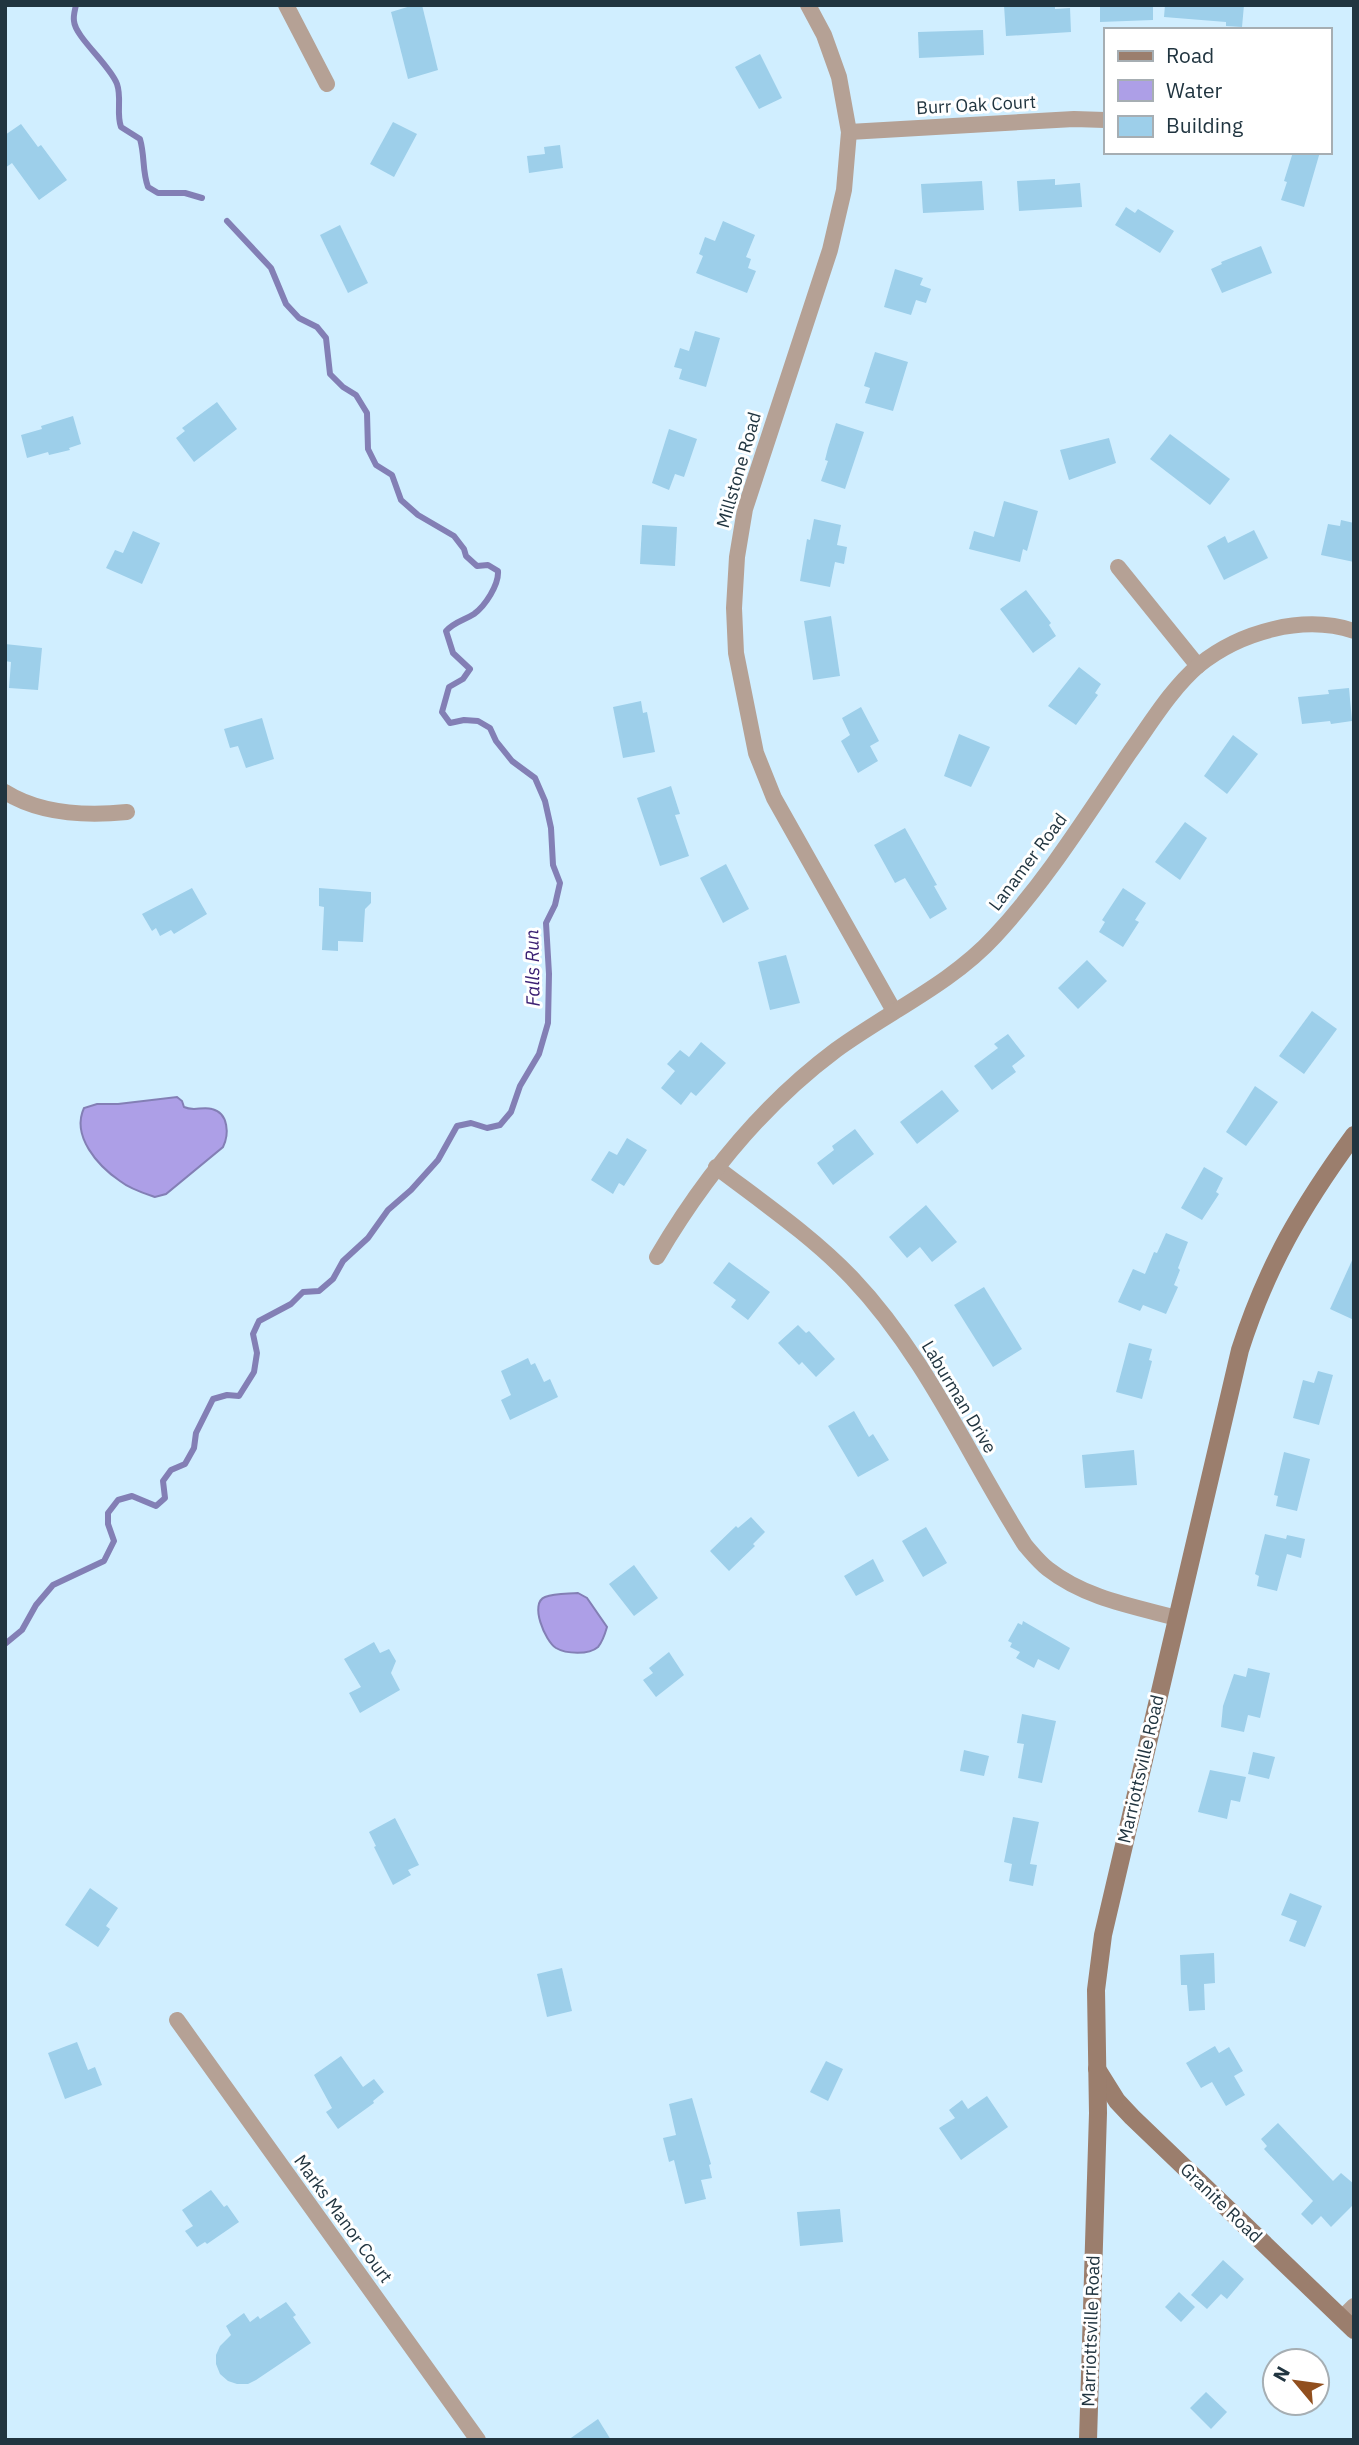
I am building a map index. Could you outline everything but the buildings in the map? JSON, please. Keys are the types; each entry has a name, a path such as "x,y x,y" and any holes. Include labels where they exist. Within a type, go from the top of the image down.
{"main road":[{"name":"Marriottsville Road","path":"1088,2440 1098,2113 1096,2011 1098,1963 1110,1903 1232,1379 1257,1300 1294,1222 1354,1135"},
{"name":"Granite Road","path":"1097,2069 1117,2101 1132,2117 1350,2318"}],"street":[{"path":"286,5 327,84"},
{"name":"Millstone Road","path":"808,5 824,35 839,77 849,132 844,190 830,250 745,509 736,570 736,653 756,753 774,798 894,1011"},
{"name":"Burr Oak Court","path":"849,132 1073,119 1104,120"},
{"path":"1118,567 1198,666"},
{"name":"Lanamer Road","path":"657,1257 683,1213 716,1167 754,1123 791,1087 836,1050 954,973 992,939 1029,899 1169,697 1198,666 1224,648 1253,635 1279,628 1315,625 1354,631"},
{"path":"5,792 71,814 127,812"},
{"name":"Laburman Drive","path":"716,1167 811,1240 851,1277 880,1311 929,1379 1025,1545 1047,1568 1074,1586 1104,1599 1177,1618"},
{"name":"Marks Manor Court","path":"177,2020 478,2440"}],"water":[{"path":"177,1097 184,1107 218,1111 225,1120 226,1137 223,1147 166,1194 155,1197 128,1186 103,1167 84,1139 81,1119 84,1108 97,1104"},
{"path":"578,1593 587,1598 607,1627 598,1647 577,1653 556,1648 552,1644 540,1622 538,1607 545,1597"}],"waterway":[{"name":"Falls Run","path":"76,5 76,28 117,84 121,127 140,139 148,187 158,193 185,193 202,198"},
{"name":"Falls Run","path":"5,1644 22,1630 36,1605 53,1585 104,1561 114,1541 108,1524 108,1513 118,1500 132,1496 156,1506 165,1498 163,1481 171,1470 185,1464 194,1448 196,1433 213,1399 227,1395 239,1396 254,1372 257,1353 253,1334 259,1321 291,1304 303,1292 319,1291 333,1279 343,1261 368,1238 388,1210 411,1190 438,1160 457,1126 471,1123 487,1128 500,1125 511,1112 520,1086 539,1054 548,1023 546,923 555,905 560,883 553,865 551,828 545,801 535,778 512,761 496,741 490,728 478,721 450,723 442,712 449,687 463,679 470,669 453,653 446,631 483,606 494,589 498,571 488,565 477,566 466,556 454,536 418,515 401,500 392,475 376,465 368,449 367,413 356,395 330,374 326,338 317,327 299,318 286,304 271,268 227,221"}]}
